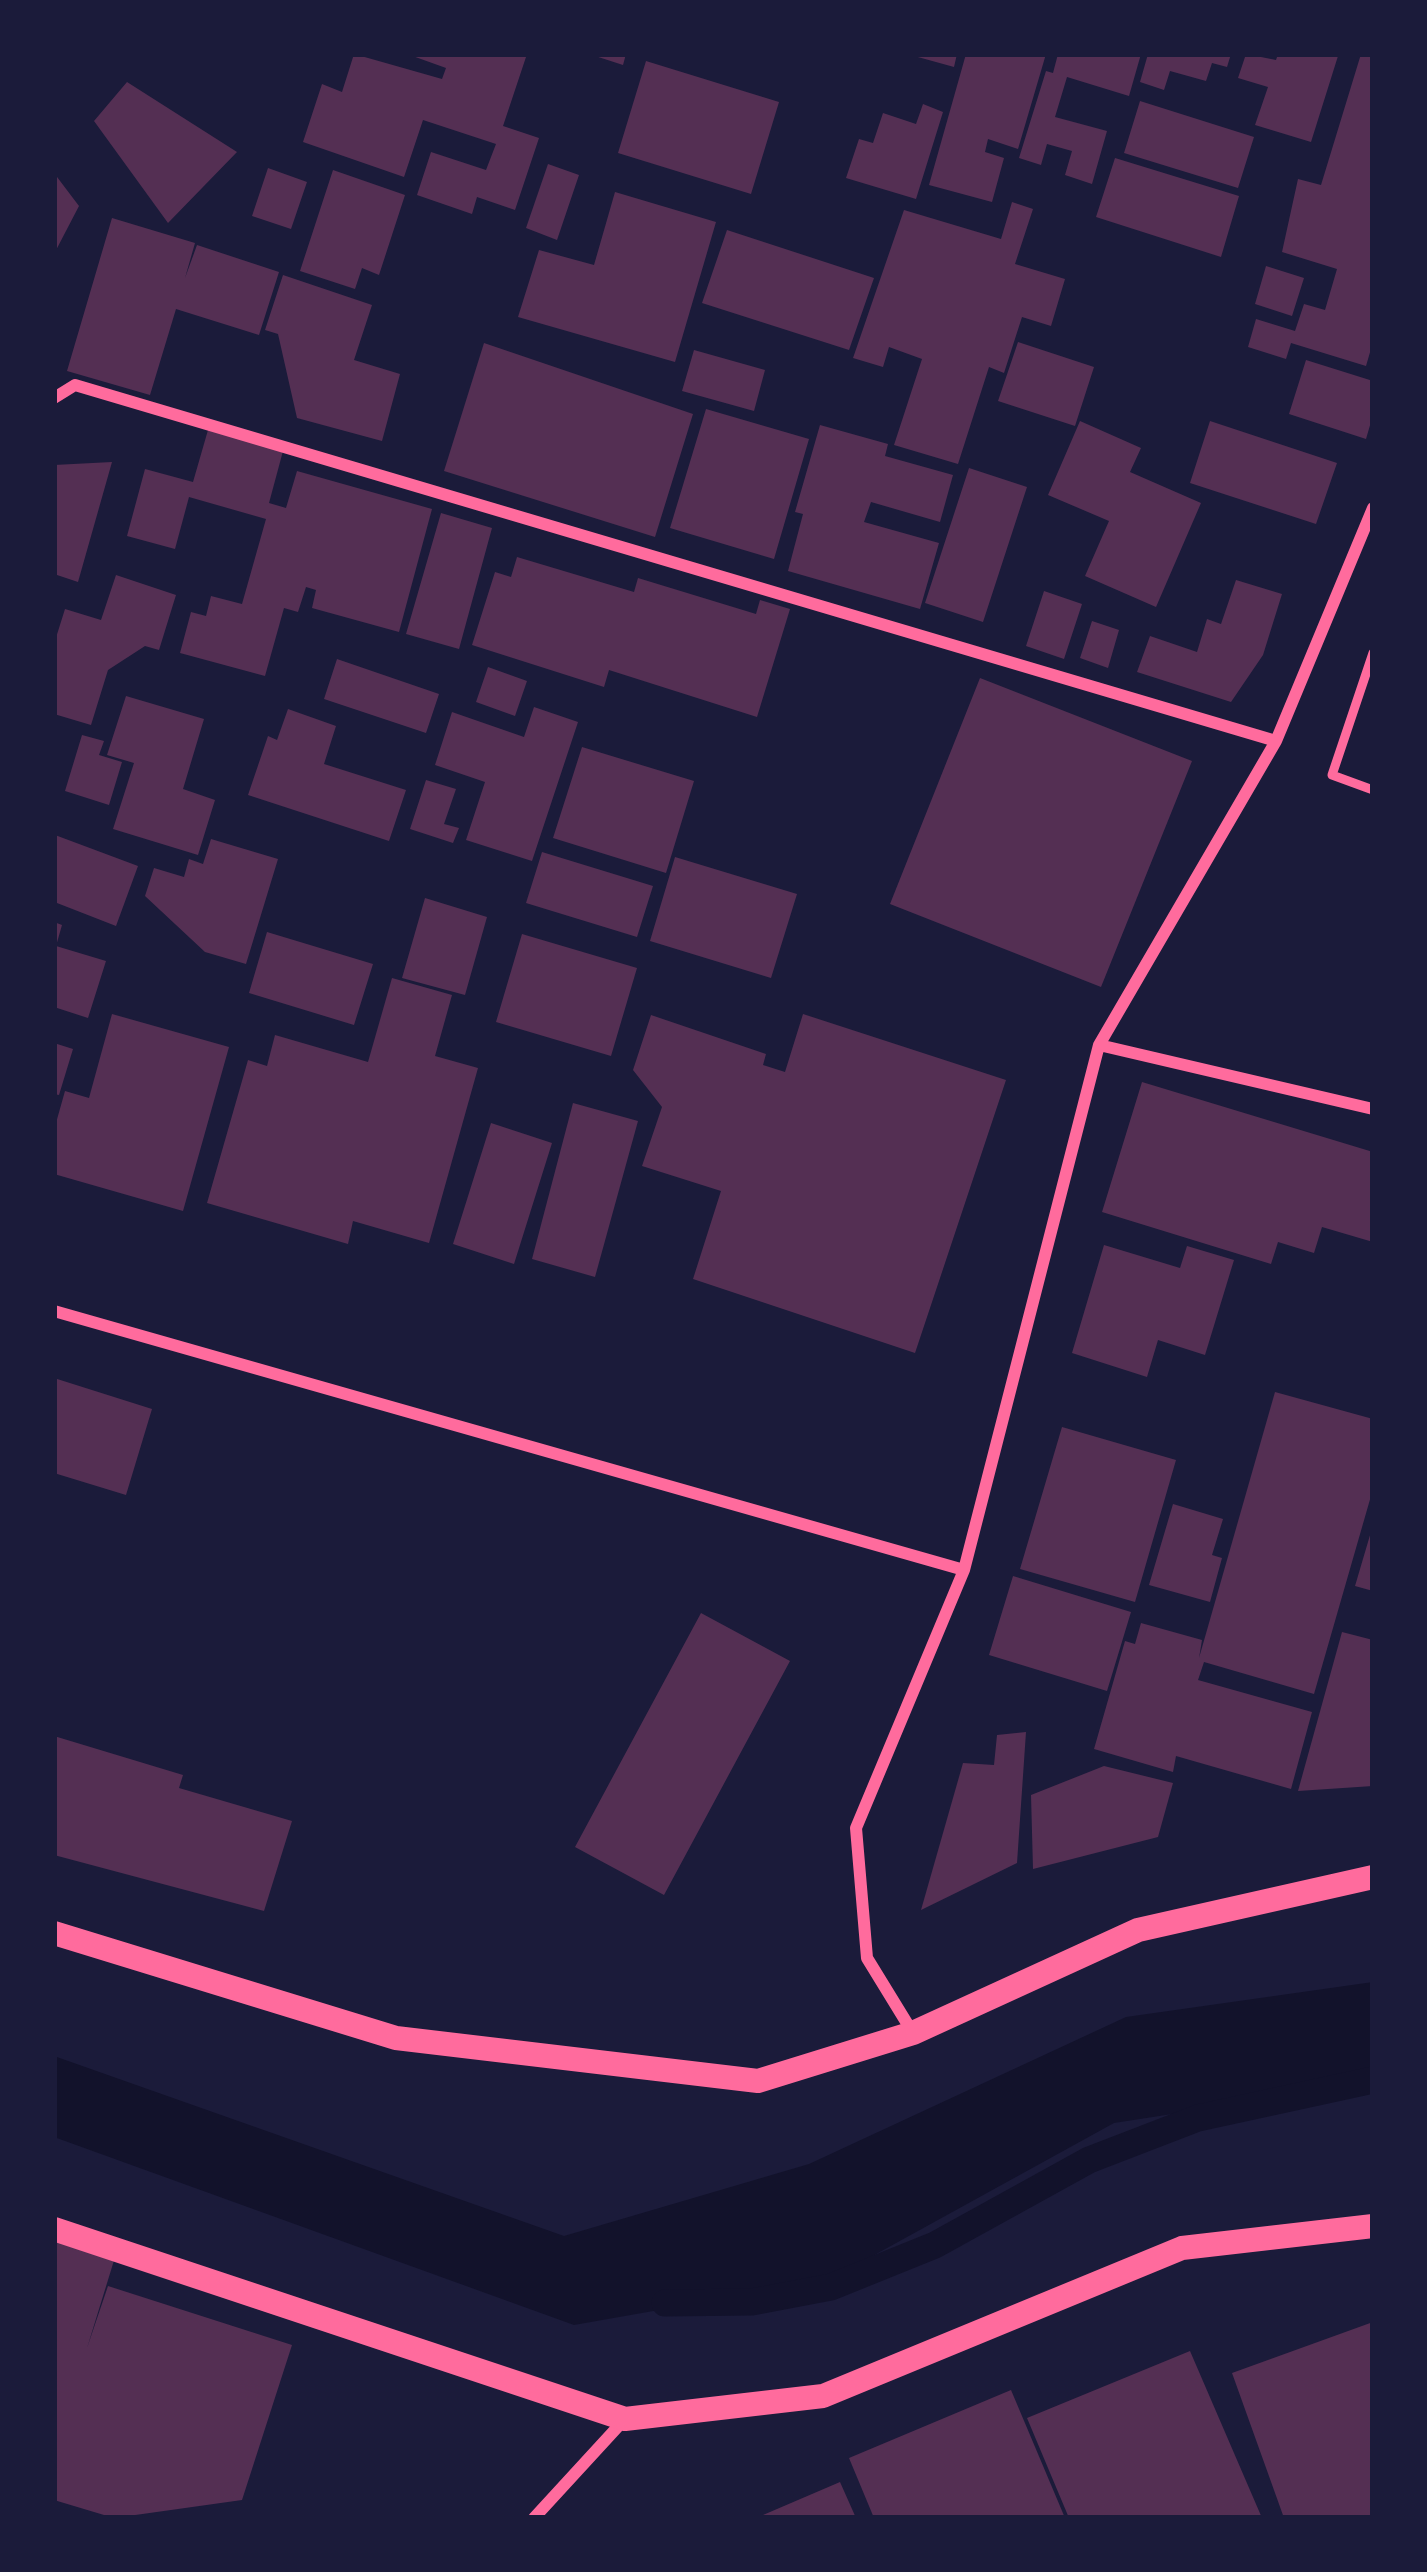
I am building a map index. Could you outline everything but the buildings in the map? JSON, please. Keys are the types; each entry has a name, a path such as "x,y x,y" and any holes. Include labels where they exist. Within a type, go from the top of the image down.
{"main road":[{"path":"54,1933 396,2038 758,2081 913,2032 1138,1930 1373,1877"},
{"path":"54,2228 625,2419 823,2396 1182,2248 1373,2226"}],"street":[{"path":"54,398 75,385 1276,741"},
{"path":"913,2032 867,1958 856,1828 964,1570 1099,1046 1276,741 1373,508"},
{"path":"1099,1046 1373,1109"},
{"path":"54,1311 964,1570"},
{"path":"534,2518 625,2419"}],"lane":[{"path":"1373,653 1332,775 1373,790"}],"shaded area":[{"path":"1373,1982 1373,2083 1114,2123 829,2280 574,2325 54,2137 54,2056 564,2236 809,2164 1126,2017"}],"waterway":[{"path":"665,2303 752,2302 831,2287 935,2245 1089,2160 1198,2118 1373,2080"}]}
